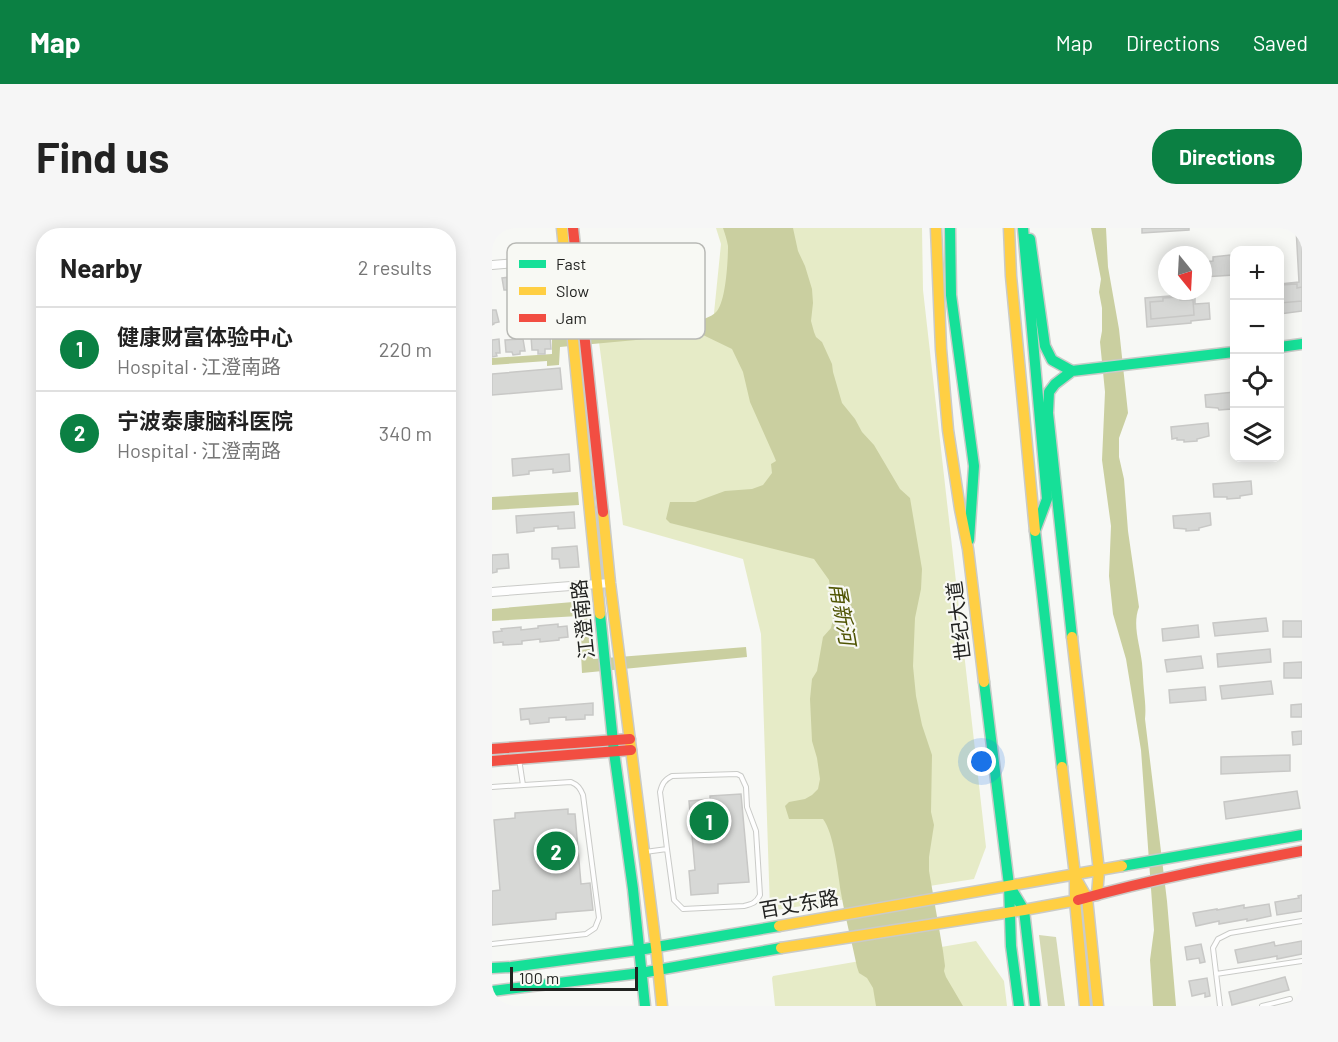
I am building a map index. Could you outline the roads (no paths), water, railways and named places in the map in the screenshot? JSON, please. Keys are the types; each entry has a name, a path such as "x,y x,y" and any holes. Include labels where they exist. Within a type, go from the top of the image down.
{"main road":[{"name":"江澄南路","path":"562,228 566,243"},
{"name":"江澄南路","path":"572,243 573,228"},
{"path":"936,228 937,304 951,454 968,549"},
{"name":"世纪大道","path":"951,228 951,295 974,466 968,549 1009,885 1024,910 1035,1006"},
{"path":"1009,228 1011,276 1035,531 1075,875 1075,901 1085,1006"},
{"path":"1023,228 1047,499 1035,531"},
{"path":"1029,228 1043,339 1046,353 1055,363 1072,370 1230,352"},
{"name":"江澄南路","path":"577,339 613,746 633,889 645,1006"},
{"name":"江澄南路","path":"580,339 662,1006"},
{"path":"1284,346 1302,344"},
{"path":"1072,370 1049,392 1048,413 1090,798 1105,870 1092,896 1098,1006"},
{"path":"492,749 630,745"},
{"path":"492,761 613,746"},
{"name":"百丈东路","path":"492,968 639,950 1302,835"},
{"name":"百丈东路","path":"492,991 641,973 812,942 1008,913 1075,901 1195,871 1302,850"},
{"path":"1075,875 1092,896"},
{"path":"1009,885 1010,949 1018,1006"}],"street":[{"path":"492,265 507,264"},
{"path":"492,592 610,584"}],"lane":[{"path":"519,759 523,785"},
{"path":"737,774 741,776 746,787 747,807 756,831 760,895 758,900 744,906 683,909 674,900 667,849 660,792 666,780 672,776 737,774"},
{"path":"492,787 571,782 577,784 583,795 599,918 595,928 586,934 492,944"},
{"path":"644,852 667,849"},
{"path":"1220,1006 1213,948 1218,939 1230,933 1302,921"},
{"path":"1216,974 1302,961"},
{"path":"1262,1006 1290,999"}],"water":[{"name":"甬新河","path":"723,228 793,228 798,251 812,289 811,321 814,332 822,342 832,364 842,403 874,445 900,489 910,498 922,569 921,589 915,618 913,666 922,725 932,755 931,812 934,825 929,871 943,951 944,971 963,1006 876,1006 873,988 867,978 859,973 857,967 835,854 827,825 823,819 789,819 785,806 789,802 812,795 818,789 820,779 812,741 810,699 812,679 817,671 823,637 831,628 834,615 829,580 814,559 670,523 666,519 670,502 695,502 725,491 752,489 763,485 772,473 771,464 776,461 750,402 743,372 732,349 705,336 705,318 717,311 723,298 728,246"},
{"path":"1091,228 1106,228 1108,267 1119,329 1128,413 1119,438 1119,457 1124,479 1128,531 1139,607 1136,628 1142,663 1145,719 1167,901 1176,1006 1153,1006 1150,960 1154,930 1141,750 1126,659 1113,614 1109,576 1111,526 1102,460 1105,392 1100,342 1102,331 1099,292 1101,279"},
{"path":"552,339 647,339 560,347 559,365 547,366 547,361 492,365 492,358 552,354"},
{"path":"578,492 579,505 492,510 492,497"},
{"path":"585,601 593,659 746,647 747,657 582,673 579,616 492,621 492,609"}],"place":[{"name":"健康财富体验中心","path":"709,821"},
{"name":"宁波泰康脑科医院","path":"556,851"}]}
